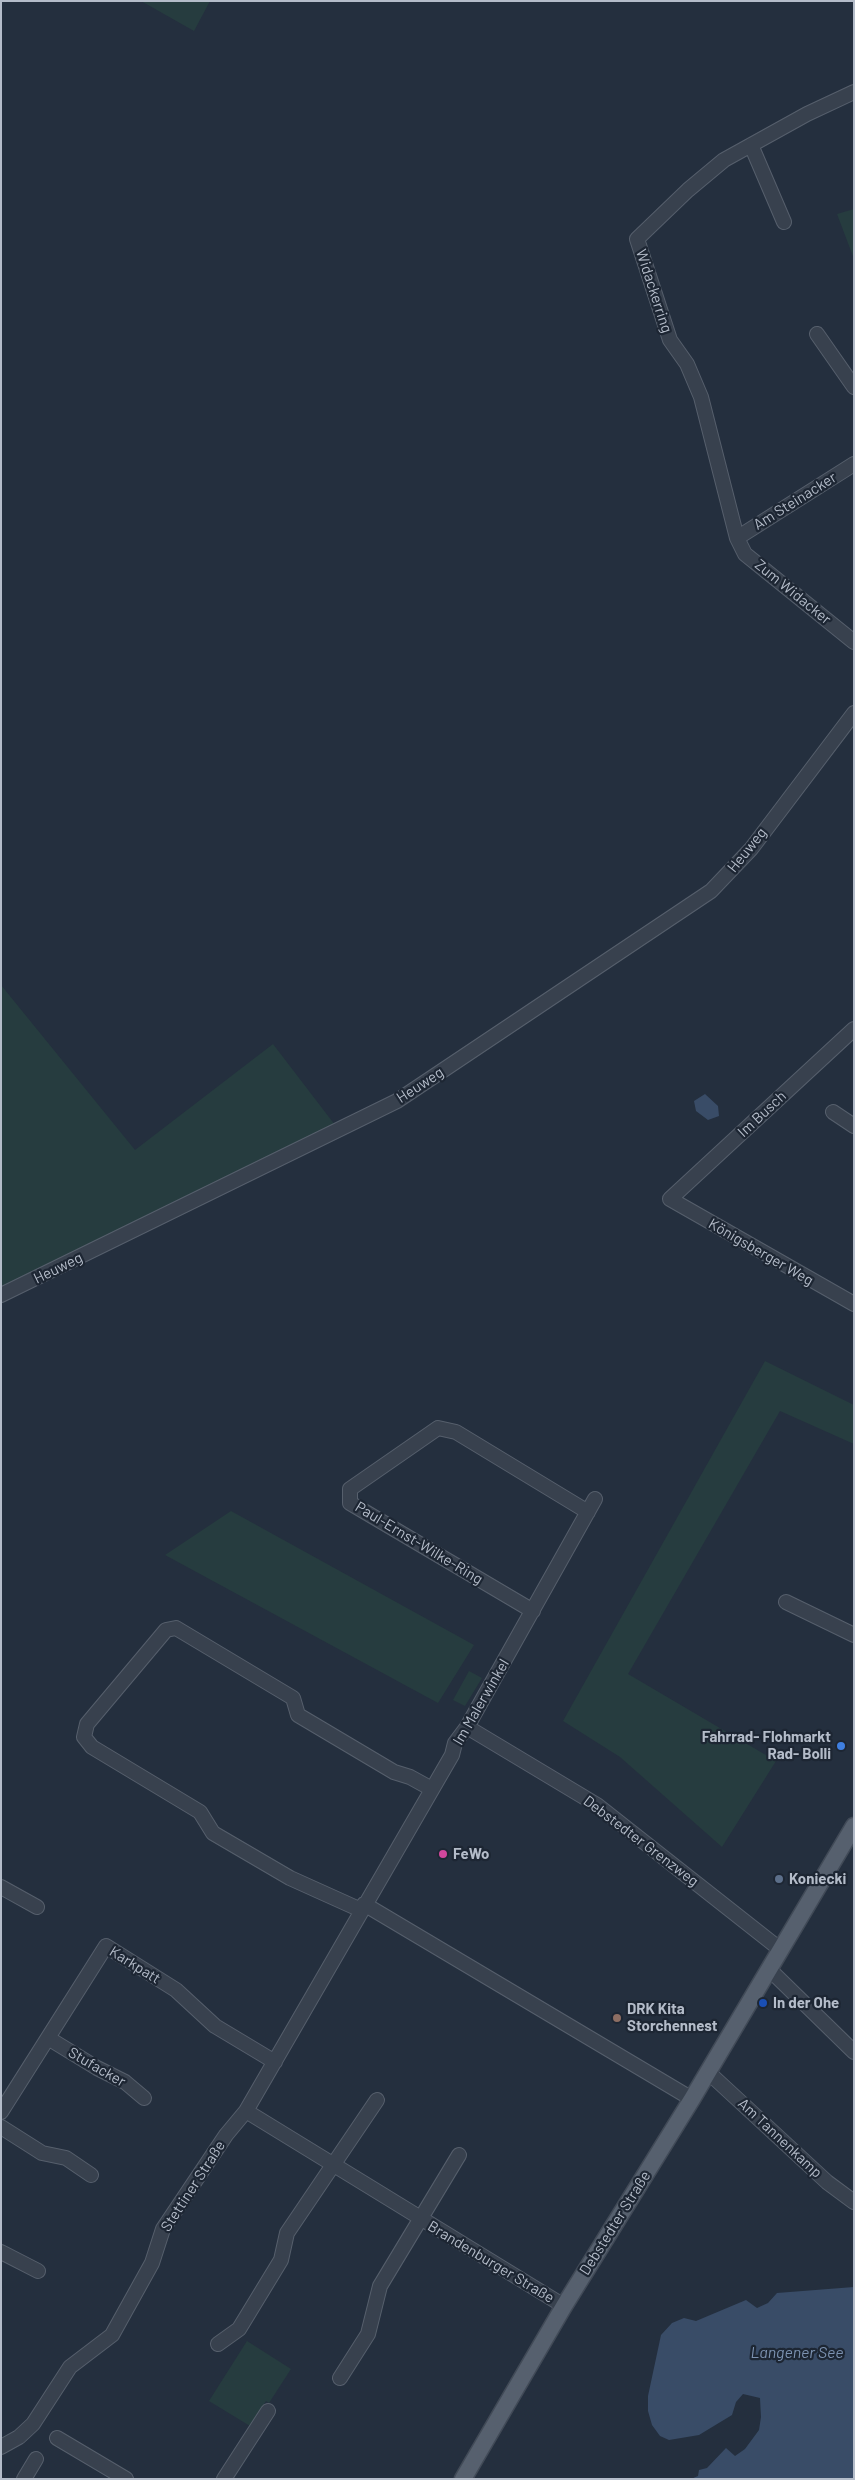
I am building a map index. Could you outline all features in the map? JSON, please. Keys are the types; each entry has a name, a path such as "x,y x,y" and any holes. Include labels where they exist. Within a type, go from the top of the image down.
{"main road":[{"name":"Debstedter Straße","path":"463,2479 564,2306 692,2099 854,1826"}],"street":[{"name":"Widackerring","path":"737,538 701,397 687,364 670,340 637,239 688,190 724,160 807,114 854,92"},
{"path":"750,144 784,222"},
{"path":"818,334 854,387"},
{"name":"Am Steinacker","path":"737,538 854,464"},
{"name":"Zum Widacker","path":"737,538 745,554 854,642"},
{"name":"Heuweg","path":"1,1296 397,1101 711,891 751,849 786,800 854,713"},
{"name":"Im Busch","path":"670,1199 854,1029"},
{"path":"833,1112 854,1126"},
{"name":"Königsberger Weg","path":"670,1199 854,1304"},
{"name":"Paul-Ernst-Wilke-Ring","path":"533,1611 350,1503 350,1489 438,1428 456,1432 588,1512"},
{"name":"Im Malerwinkel","path":"363,1907 430,1788 452,1755 456,1743 468,1727 595,1499"},
{"path":"786,1602 854,1635"},
{"path":"430,1788 410,1777 394,1772 298,1715 293,1698 176,1628 166,1630 87,1724 84,1737 92,1747 200,1812 213,1833 297,1882 363,1907 692,2099"},
{"name":"Debstedter Grenzweg","path":"468,1727 597,1805 781,1950"},
{"path":"1,1887 37,1907"},
{"name":"Stettiner Straße","path":"1,2447 19,2437 33,2424 70,2367 112,2335 152,2263 164,2229 226,2135 246,2111 363,1907"},
{"name":"Karkpatt","path":"1,2112 106,1946 176,1990 215,2026 274,2062"},
{"path":"769,1969 854,2052"},
{"name":"Stufacker","path":"48,2038 97,2068 125,2082 144,2098"},
{"name":"Am Tannenkamp","path":"708,2072 827,2182 854,2202"},
{"path":"218,2344 239,2329 281,2260 287,2233 376,2100"},
{"name":"Brandenburger Straße","path":"246,2111 332,2166 564,2306"},
{"path":"1,2127 42,2153 66,2158 91,2175"},
{"name":"Brandenburger Straße","path":"419,2218 459,2155"},
{"path":"340,2378 368,2334 380,2286 419,2218"},
{"path":"1,2252 38,2271"},
{"path":"224,2479 268,2411"},
{"path":"57,2438 126,2479"},
{"path":"24,2479 36,2459"}],"green space":[{"path":"141,1 210,1 194,31"},
{"path":"854,209 854,259 837,214"},
{"path":"1,985 135,1150 273,1044 335,1125 1,1291"},
{"path":"765,1361 854,1405 854,1444 780,1411 628,1674 776,1761 722,1847 620,1757 563,1721"},
{"path":"231,1511 474,1645 438,1703 165,1555"},
{"path":"469,1671 482,1678 465,1706 453,1700"},
{"path":"247,2341 291,2369 269,2403 266,2401 250,2426 209,2401"}],"water":[{"path":"705,1094 718,1106 719,1116 708,1120 696,1111 694,1101"},
{"name":"Langener See","path":"854,2287 854,2479 691,2479 698,2476 699,2470 707,2468 726,2448 735,2456 745,2449 759,2430 761,2417 760,2398 743,2394 736,2402 732,2415 699,2435 669,2440 660,2436 652,2425 648,2411 648,2396 661,2335 672,2323 684,2318 696,2321 746,2300 757,2308 768,2303 777,2293"}],"place":[{"name":"Fahrrad- Flohmarkt Rad- Bolli","path":"841,1746"},
{"name":"FeWo","path":"443,1854"},
{"name":"Koniecki","path":"779,1879"},
{"name":"In der Ohe","path":"763,2003"},
{"name":"DRK Kita Storchennest","path":"617,2018"}]}
